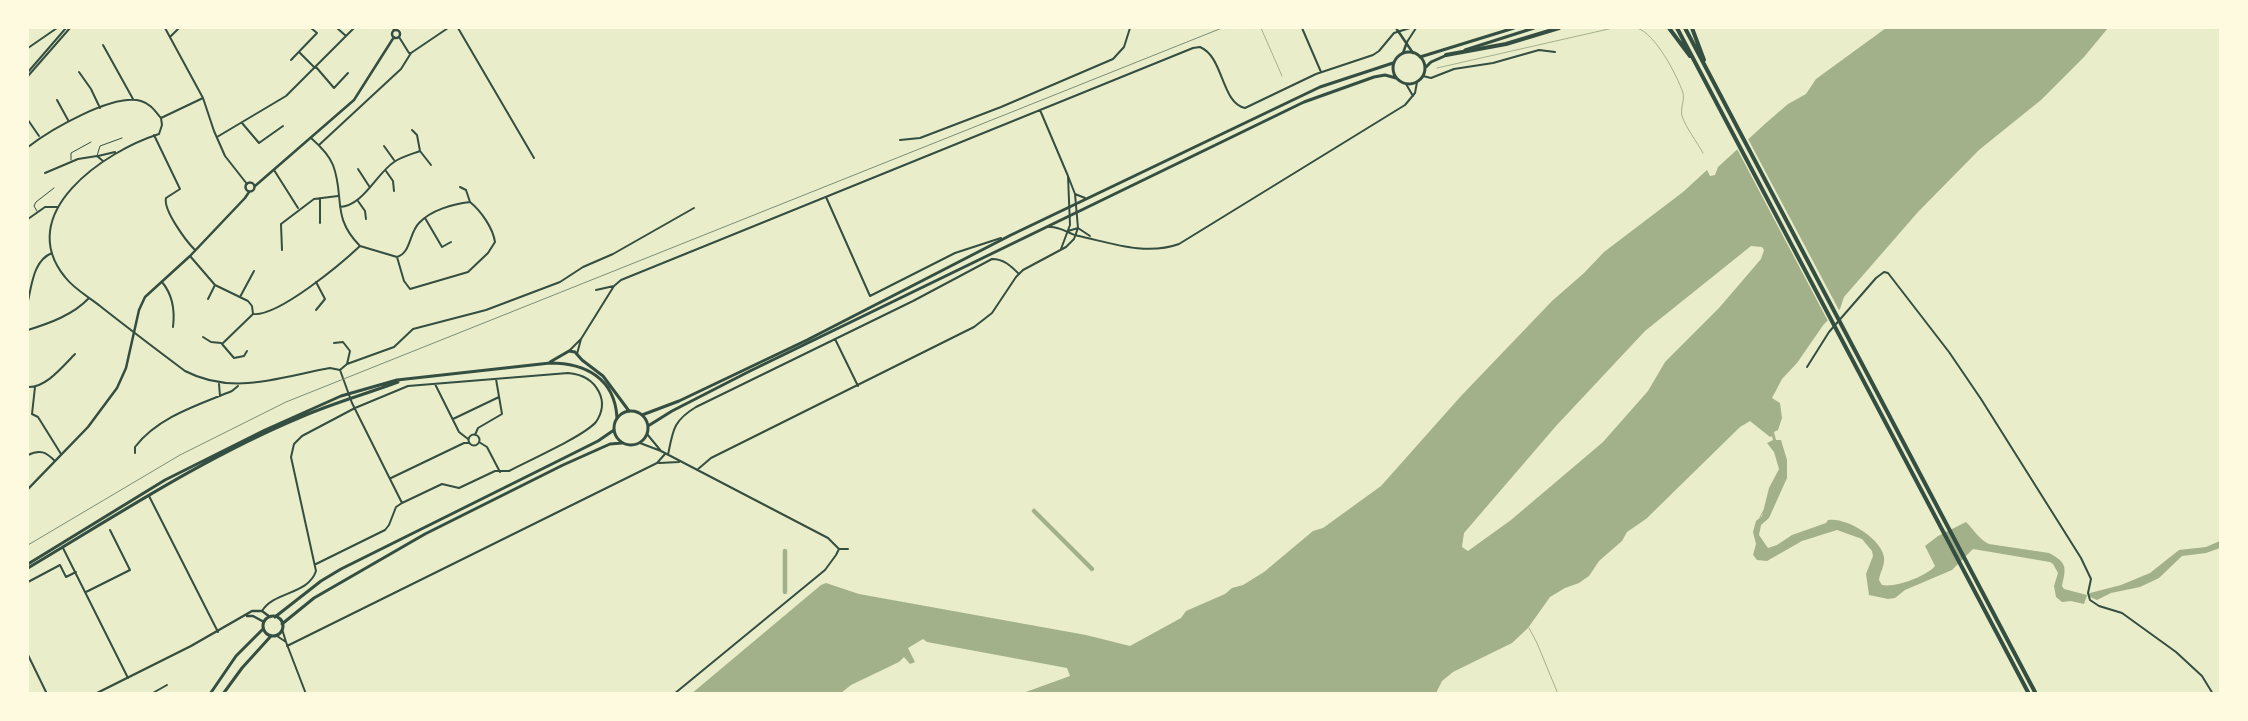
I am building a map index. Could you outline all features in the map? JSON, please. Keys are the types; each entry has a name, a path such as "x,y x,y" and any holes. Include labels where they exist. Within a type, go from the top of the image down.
{"highway":[{"path":"1446,55 1506,44 1559,28"},
{"path":"1669,28 1703,76"},
{"path":"1677,28 2029,694"},
{"path":"1685,28 2036,694"},
{"path":"1692,28 1702,50 1706,66"}],"main road":[{"path":"1420,57 1514,28"},
{"path":"550,363 567,352 577,355 603,376 629,411 642,415 679,400 807,340 1309,99 1385,75 1396,78 1406,84 1417,82 1431,62 1446,55 1514,36 1534,28"},
{"path":"1396,78 1393,64 1397,57 1403,53 1413,53 1420,57 1425,68"},
{"path":"648,426 695,399 1076,204 1320,87 1393,64"},
{"path":"567,352 564,360 594,373 605,385 616,406 617,418 614,430 622,443"},
{"path":"28,568 165,480 274,426 349,395 401,381 550,363 570,364 577,362 577,355"},
{"path":"28,564 252,440 349,395"},
{"path":"617,418 629,411"},
{"path":"282,624 314,598 434,529 595,450 611,444 622,443 631,445 640,443 647,434 648,426 642,415"},
{"path":"210,694 236,656 263,629 264,622 270,617 275,617 308,590 341,569 598,441 614,430"},
{"path":"263,629 271,636 276,636 282,629 282,624 275,617"},
{"path":"223,694 242,668 271,636"}],"street":[{"path":"28,48 57,28"},
{"path":"28,72 66,28"},
{"path":"28,76 70,28"},
{"path":"165,28 203,98 216,137 230,163 247,184 246,188 249,192"},
{"path":"170,37 180,28"},
{"path":"291,60 317,33 311,28"},
{"path":"337,28 346,36"},
{"path":"216,137 286,96 354,28"},
{"path":"319,145 401,69 411,53 448,28"},
{"path":"458,28 534,158"},
{"path":"900,140 920,138 1113,59 1124,47 1130,28"},
{"path":"1302,28 1321,72"},
{"path":"1396,28 1413,53"},
{"path":"596,290 614,286 626,278 698,248 1200,47 1209,52 1213,58 1232,100 1240,107 1245,108 1321,72 1373,56 1394,33 1410,28"},
{"path":"1403,53 1407,42 1417,28"},
{"path":"28,489 88,427 118,388 126,368 141,304 145,297 190,256 249,192 254,191 255,186 354,100 394,37 392,33 396,29 400,33 399,37 409,53 411,53"},
{"path":"394,37 399,37"},
{"path":"103,45 133,99"},
{"path":"1422,76 1431,78 1454,69 1493,62 1539,50 1556,52"},
{"path":"298,52 316,67 334,88 348,73"},
{"path":"79,72 91,89 100,108"},
{"path":"1044,227 1056,227 1076,236 1142,249 1158,250 1179,244 1402,107 1413,96 1417,82"},
{"path":"1406,84 1413,96"},
{"path":"161,118 203,98"},
{"path":"28,147 40,137 68,121 100,108 133,99 150,104 161,118 161,130 154,135 117,151 71,161 45,173"},
{"path":"58,100 68,121"},
{"path":"697,470 711,458 974,327 986,319 998,306 1019,274 1066,247 1076,236 1078,228 1075,194 1040,110"},
{"path":"28,120 40,137"},
{"path":"242,123 259,143 283,126"},
{"path":"412,130 417,135 420,151 430,165"},
{"path":"154,135 180,189 166,198 165,205 183,236 195,250"},
{"path":"311,138 319,145 333,164 339,206 344,225 360,246 397,257 406,252 414,231 425,218 452,205 470,202"},
{"path":"384,146 395,161"},
{"path":"117,151 71,188 57,207 50,231 52,253 66,280 185,371 200,379 219,384 239,384 330,368 340,370 348,364 394,347 413,329 486,310 560,282 694,208"},
{"path":"339,206 348,206 357,200 395,161 420,151"},
{"path":"97,156 103,162"},
{"path":"358,169 369,186"},
{"path":"274,170 299,209"},
{"path":"385,170 392,181 394,191"},
{"path":"1060,249 1068,231 1071,214 1068,176"},
{"path":"247,184 251,183 255,186"},
{"path":"397,257 404,281 410,289 471,270 495,242 494,236 482,216 470,202 466,190 460,187"},
{"path":"1075,194 1087,199"},
{"path":"282,250 281,224 314,199 338,196"},
{"path":"320,197 320,223"},
{"path":"826,197 870,296 955,253 1011,236"},
{"path":"357,200 365,211 366,219"},
{"path":"28,220 37,211 45,207 57,207"},
{"path":"425,218 442,247 451,242"},
{"path":"1078,228 1092,238"},
{"path":"1068,231 1078,228"},
{"path":"222,344 253,314 261,314 276,308 316,282 360,246"},
{"path":"28,301 38,265 43,256 52,253"},
{"path":"190,256 215,285 251,304 253,314"},
{"path":"287,646 657,463 666,454 674,427 684,414 992,259 998,259 1011,265 1019,274"},
{"path":"239,298 254,270"},
{"path":"1808,367 1829,332 1876,278 1884,272 1888,273 1949,352 2028,474 2091,578 2088,593 2090,600 2099,606 2122,613 2176,652 2202,676 2213,694"},
{"path":"162,280 169,291 174,318 173,326"},
{"path":"316,282 324,299 316,310"},
{"path":"208,299 215,285"},
{"path":"567,352 581,339 614,286"},
{"path":"28,330 65,315 82,305 89,298"},
{"path":"203,337 211,342 222,344 234,358 244,356 248,351"},
{"path":"577,355 581,339"},
{"path":"835,339 858,386"},
{"path":"334,343 343,342 350,351 348,364"},
{"path":"28,387 35,388 44,382 75,354"},
{"path":"570,364 570,373"},
{"path":"340,370 355,408 402,503"},
{"path":"262,611 269,603 298,590 312,580 316,571 294,470 292,450 302,436 355,408 408,386 570,373 589,381 598,391 602,402 601,412 589,428 509,471 496,471 459,488 446,484 437,485 396,507 385,530 316,564"},
{"path":"468,439 475,435 478,428 502,414 496,379"},
{"path":"219,384 220,396"},
{"path":"135,453 135,447 139,442 159,425 176,415 232,391 239,384"},
{"path":"435,384 459,432 468,439 469,443"},
{"path":"32,414 35,388"},
{"path":"453,420 499,398"},
{"path":"28,414 38,417 62,455"},
{"path":"647,434 661,451"},
{"path":"475,435 479,438 479,442 487,447 501,472"},
{"path":"391,478 464,443 474,446 479,442"},
{"path":"640,443 661,451 828,538 839,549 848,549"},
{"path":"28,455 40,450 56,461"},
{"path":"657,463 681,462"},
{"path":"149,496 218,632"},
{"path":"86,592 130,570 110,530"},
{"path":"62,546 128,678"},
{"path":"674,694 823,571 839,549"},
{"path":"28,582 60,566 66,577 76,572"},
{"path":"95,694 218,632 247,616 252,611 262,611 270,617"},
{"path":"247,616 254,616 264,622"},
{"path":"282,629 306,694"},
{"path":"276,636 286,642"},
{"path":"28,655 47,694"},
{"path":"151,694 168,685"}],"lane":[{"path":"97,156 100,146 122,138"},
{"path":"71,161 70,153 92,142"},
{"path":"37,211 34,206 36,202 54,188"}],"shaded area":[{"path":"1886,28 2108,28 2084,57 2041,100 1979,150 1918,212 1844,297 1840,309 1824,324 1797,363 1782,379 1772,398 1780,403 1782,418 1778,430 1774,432 1776,440 1781,440 1787,460 1787,478 1769,518 1761,525 1759,535 1768,548 1777,545 1792,535 1826,523 1828,520 1853,525 1870,536 1881,550 1884,560 1879,580 1882,585 1895,585 1931,570 1935,566 1925,546 1938,536 1966,522 1989,544 2049,553 2060,560 2065,570 2062,586 2064,589 2087,595 2084,604 2071,601 2062,602 2056,597 2054,586 2058,573 2050,562 1973,549 1952,570 1905,590 1895,598 1888,599 1869,595 1866,574 1873,556 1872,551 1862,539 1837,530 1802,541 1767,561 1757,560 1753,555 1756,544 1753,532 1756,521 1762,516 1769,488 1779,469 1774,452 1767,443 1773,440 1772,436 1770,437 1750,421 1740,427 1646,519 1627,532 1622,541 1599,561 1589,576 1550,597 1528,628 1512,643 1453,672 1442,681 1436,693 1023,693 1070,676 1067,668 927,642 923,639 908,648 915,662 910,664 904,657 899,662 851,685 841,693 691,694 821,585 826,583 859,594 1086,635 1130,646 1181,618 1186,611 1225,594 1232,588 1243,585 1264,572 1313,531 1323,528 1381,486 1461,396 1552,301 1584,273 1604,252 1683,192 1707,170 1710,176 1715,175 1718,167 1766,123 1788,104 1806,94 1816,79","holes":["1751,246 1762,247 1764,250 1761,259 1719,308 1665,362 1648,391 1603,442 1511,520 1468,551 1462,547 1464,533 1556,426 1645,331"]},
{"path":"2220,541 2220,548 2206,553 2182,556 2159,578 2140,587 2111,593 2097,600 2088,594 2121,585 2150,573 2179,550 2206,547"}],"pier":[{"path":"1747,137 1840,312 1829,323 1736,147"}],"waterway":[{"path":"1261,28 1282,76"},
{"path":"1437,68 1613,28"},
{"path":"1637,28 1644,31 1651,38 1671,66 1683,93 1682,116 1703,153"},
{"path":"1760,517 1764,510"},
{"path":"1034,511 1092,569"},
{"path":"785,551 785,592"},
{"path":"1529,628 1558,694"}],"railway":[{"path":"28,545 180,455 286,402 1222,28"}]}
